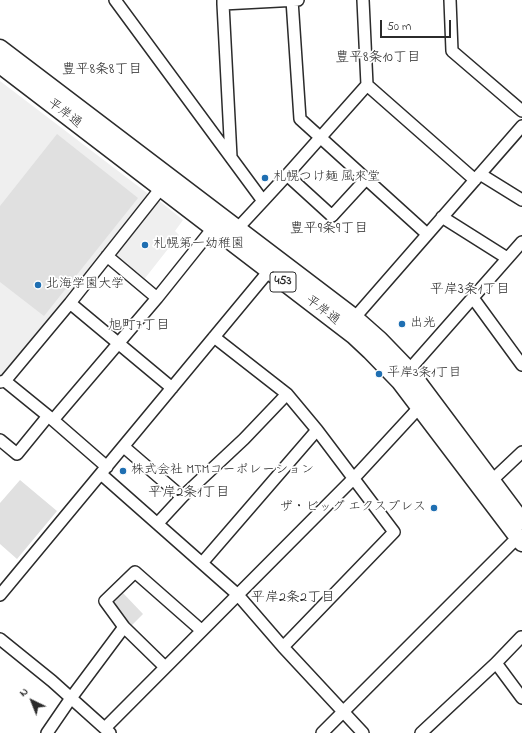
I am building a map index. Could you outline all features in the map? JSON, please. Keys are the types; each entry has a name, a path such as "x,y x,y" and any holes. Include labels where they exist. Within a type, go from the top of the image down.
{"highway":[{"name":"平岸通","path":"0,48 165,182 213,228 274,265 350,323 380,340 409,370 426,404"},
{"name":"平岸通","path":"0,66 165,182 237,229 274,265"},
{"name":"平岸通","path":"350,323 370,351 426,404 487,485 521,539"},
{"name":"平岸通","path":"487,485 522,521"}],"street":[{"path":"115,0 263,201"},
{"path":"292,0 300,119 427,234"},
{"path":"231,157 223,2 299,0"},
{"path":"237,229 367,85 363,0"},
{"path":"450,0 452,51 522,111"},
{"path":"367,85 477,177 522,200"},
{"path":"350,323 522,126"},
{"path":"287,175 332,216 366,179"},
{"path":"165,182 70,303 2,382 50,418 158,523 238,595 283,647 363,733"},
{"path":"442,217 507,258"},
{"path":"0,440 17,454 119,343 213,228"},
{"path":"409,370 522,242"},
{"path":"107,256 157,298"},
{"path":"0,595 274,265"},
{"path":"473,298 520,357"},
{"path":"70,303 172,388"},
{"path":"214,337 287,394 317,430 394,532 283,647"},
{"path":"158,523 182,497 244,439 287,394"},
{"path":"0,639 108,730 201,630 238,595 426,404"},
{"path":"202,563 317,430"},
{"path":"124,447 182,497"},
{"path":"487,485 522,452"},
{"path":"322,733 521,539"},
{"path":"165,667 124,627 105,601 135,572 201,630"},
{"path":"47,733 124,627"},
{"path":"421,733 496,663 521,637"},
{"path":"496,663 522,698"}],"shaded area":[{"name":"北海学園大学","path":"0,81 147,193 147,196 5,373 0,375"},
{"name":"北海学園大学","path":"57,134 138,198 44,316 0,282 0,206"},
{"name":"札幌第一幼稚園","path":"157,199 183,220 175,231 179,235 142,282 111,256"},
{"path":"20,480 57,511 17,559 0,544 0,503"},
{"path":"123,593 143,614 131,626 116,607 115,601"}],"place":[{"name":"札幌つけ麺 風來堂","path":"265,178"},
{"name":"札幌第一幼稚園","path":"145,245"},
{"name":"北海学園大学","path":"38,285"},
{"name":"出光","path":"402,324"},
{"name":"平岸3条1丁目","path":"379,374"},
{"name":"株式会社 MTMコーポレーション","path":"123,471"},
{"name":"ザ・ビッグ エクスプレス","path":"434,508"}],"district":[{"name":"豊平8条10丁目","path":"378,59"},
{"name":"豊平8条8丁目","path":"102,71"},
{"name":"豊平9条9丁目","path":"329,230"},
{"name":"平岸3条1丁目","path":"470,291"},
{"name":"旭町7丁目","path":"139,327"},
{"name":"平岸2条1丁目","path":"189,494"},
{"name":"平岸2条2丁目","path":"293,599"}]}
